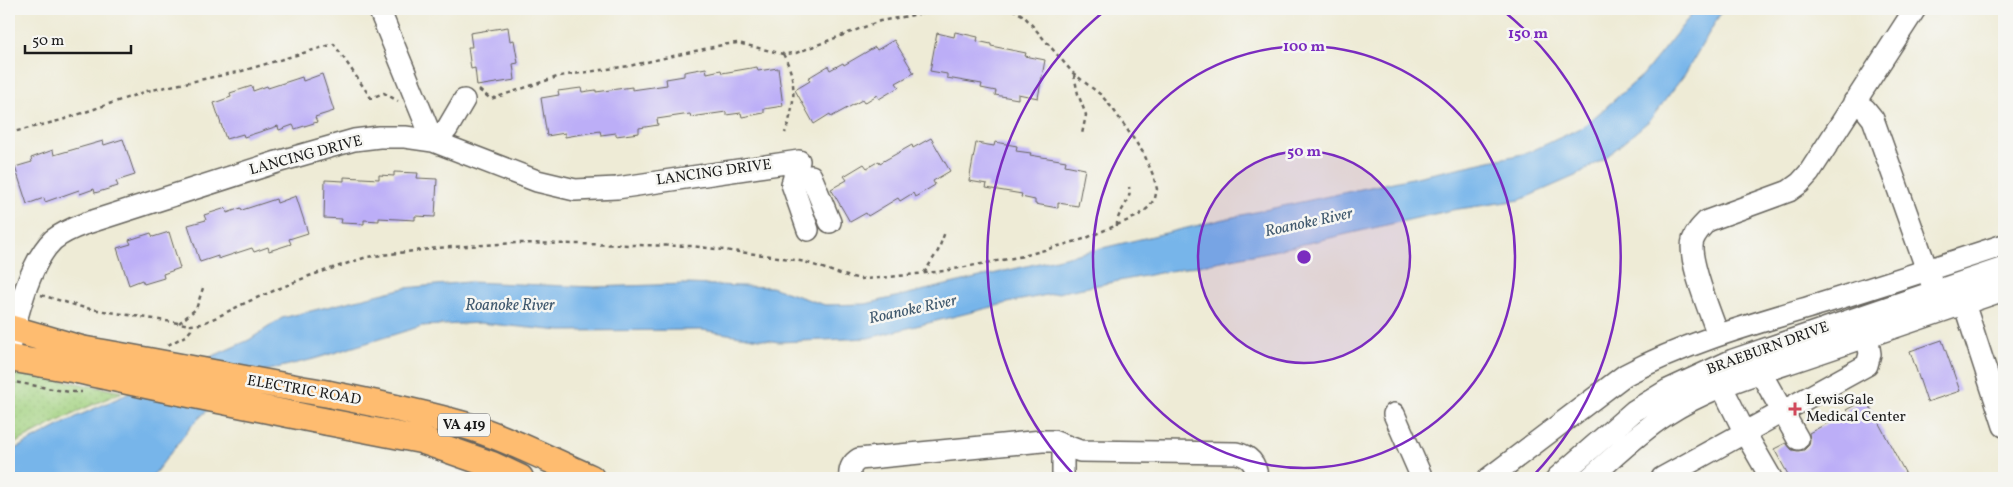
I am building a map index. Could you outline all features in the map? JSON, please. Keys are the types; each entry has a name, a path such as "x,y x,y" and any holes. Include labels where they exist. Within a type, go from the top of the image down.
{"main road":[{"name":"ELECTRIC ROAD","path":"10,335 80,360 200,397 225,400 420,440 468,456 520,478"},
{"name":"ELECTRIC ROAD","path":"9,358 167,364 329,394 465,425 503,439 591,478"}],"street":[{"path":"378,9 433,141 447,129 464,100"},
{"path":"1718,334 1700,283 1692,252 1693,241 1698,230 1707,221 1789,191 1800,183 1809,173 1915,9"},
{"path":"1854,102 1865,109 1873,119 1934,291"},
{"name":"LANCING DRIVE","path":"10,335 37,262 53,240 67,231 277,162 354,140 388,137 433,141 537,181 575,190 617,188 796,168"},
{"path":"808,230 792,184 796,168 811,176 830,222"},
{"path":"1489,478 1625,375 1684,347 1718,334 2004,245"},
{"name":"BRAEBURN DRIVE","path":"1558,478 1634,411 1668,390 1710,380 1755,363 1863,315 2004,268"},
{"path":"1958,284 2004,426"},
{"name":"BRAEBURN DRIVE","path":"1755,363 1869,336 2004,290"},
{"path":"1662,478 1745,434 1867,365 1870,354 1869,336 1863,315"},
{"path":"1684,347 1710,380 1771,478"},
{"path":"1755,363 1798,439"},
{"name":"BRAEBURN DRIVE","path":"1590,478 1639,434 1710,380"},
{"path":"1394,414 1422,478"},
{"path":"850,478 850,469 853,462 859,459 1042,441 1053,442 1080,451 1236,452 1244,454 1252,460 1257,468 1257,478"},
{"path":"1063,446 1063,478"}],"path":[{"path":"464,100 478,89 491,99 560,76 629,66 722,45 738,43 783,54 796,53 880,21 947,9"},
{"path":"27,288 56,301 85,308 191,325 201,324 308,276 367,257 437,248 517,243 692,246 806,262 860,279 923,274 1023,256 1084,239 1138,216 1149,207 1155,198 1156,189 1154,176 1144,154 1101,95 1074,73 1024,16 1012,9"},
{"path":"9,133 62,120 147,91 250,69 334,44 370,98 384,93 404,106 417,101"},
{"path":"783,54 794,88 793,110 785,132"},
{"path":"1074,73 1078,94 1086,115 1082,134"},
{"path":"1117,226 1118,217 1131,193 1130,187"},
{"path":"923,274 938,252 944,232"},
{"path":"179,323 196,309 204,286"}],"green space":[{"path":"9,370 122,392 78,411 9,446"}],"water":[{"name":"Roanoke River","path":"1696,9 1723,9 1685,74 1650,120 1604,159 1575,176 1520,200 1452,210 1273,251 1016,301 868,338 779,342 702,330 561,331 480,323 422,326 314,359 264,371 220,398 193,424 155,473 148,478 9,478 9,452 78,416 249,340 282,318 405,288 468,282 593,287 686,284 771,287 825,305 866,304 1246,214 1527,153 1583,127 1643,75"}],"building":[{"path":"508,27 510,41 514,40 518,63 513,64 515,80 477,86 475,68 471,69 468,47 472,47 470,33"},
{"path":"955,32 978,37 977,41 991,44 991,46 1026,53 1025,56 1045,60 1038,98 1018,94 1018,99 995,95 996,91 981,88 982,84 947,78 947,74 930,71 937,33 954,37"},
{"path":"894,40 914,73 896,83 899,87 879,99 877,95 864,103 862,100 831,117 830,114 814,124 795,90 810,81 808,78 828,66 830,70 843,63 844,65 875,47 877,50"},
{"path":"757,67 758,71 778,68 783,106 764,109 764,113 742,117 741,113 726,115 726,112 691,117 690,114 657,119 658,125 639,128 639,133 616,136 616,133 601,135 600,131 565,137 565,133 547,136 541,98 559,95 558,91 581,88 582,92 596,90 596,92 632,87 632,90 667,85 666,79 684,76 684,72 706,68 707,73 721,70 722,73"},
{"path":"322,74 334,111 315,117 317,122 295,129 293,125 279,130 278,126 244,137 243,134 226,139 214,103 231,97 230,93 252,86 253,91 302,77 303,81"},
{"path":"931,138 950,171 933,181 935,185 915,197 913,193 900,201 898,198 868,216 866,213 850,222 831,189 847,180 844,176 864,164 867,168 879,161 880,163 912,145 913,148"},
{"path":"123,139 135,175 116,181 118,186 95,193 94,189 80,194 79,190 45,202 44,198 27,204 15,167 32,162 31,158 53,150 54,155 103,141 104,145"},
{"path":"995,142 1017,146 1016,151 1066,161 1065,165 1085,169 1078,206 1058,203 1058,208 1035,204 1035,200 1021,197 1022,194 986,188 987,184 969,181 976,143 994,146"},
{"path":"394,172 418,173 417,178 437,179 435,217 415,216 415,220 379,218 379,221 364,220 364,224 341,223 342,219 324,218 325,180 344,181 344,177 379,179 379,175 394,176"},
{"path":"296,196 308,233 289,239 291,244 269,251 268,247 254,252 252,248 218,259 218,256 200,262 188,225 206,220 204,215 226,208 227,213 276,199 277,203"},
{"path":"169,232 180,268 163,274 164,278 144,284 142,280 129,285 117,248 131,244 129,240 151,233 153,237"},
{"path":"1942,340 1960,391 1927,402 1910,351"},
{"path":"1866,399 1908,478 1790,478 1774,449 1786,443 1792,450 1804,450 1809,445 1809,433 1848,412 1846,410"}],"place":[{"name":"LewisGale Medical Center","path":"1795,409"}]}
